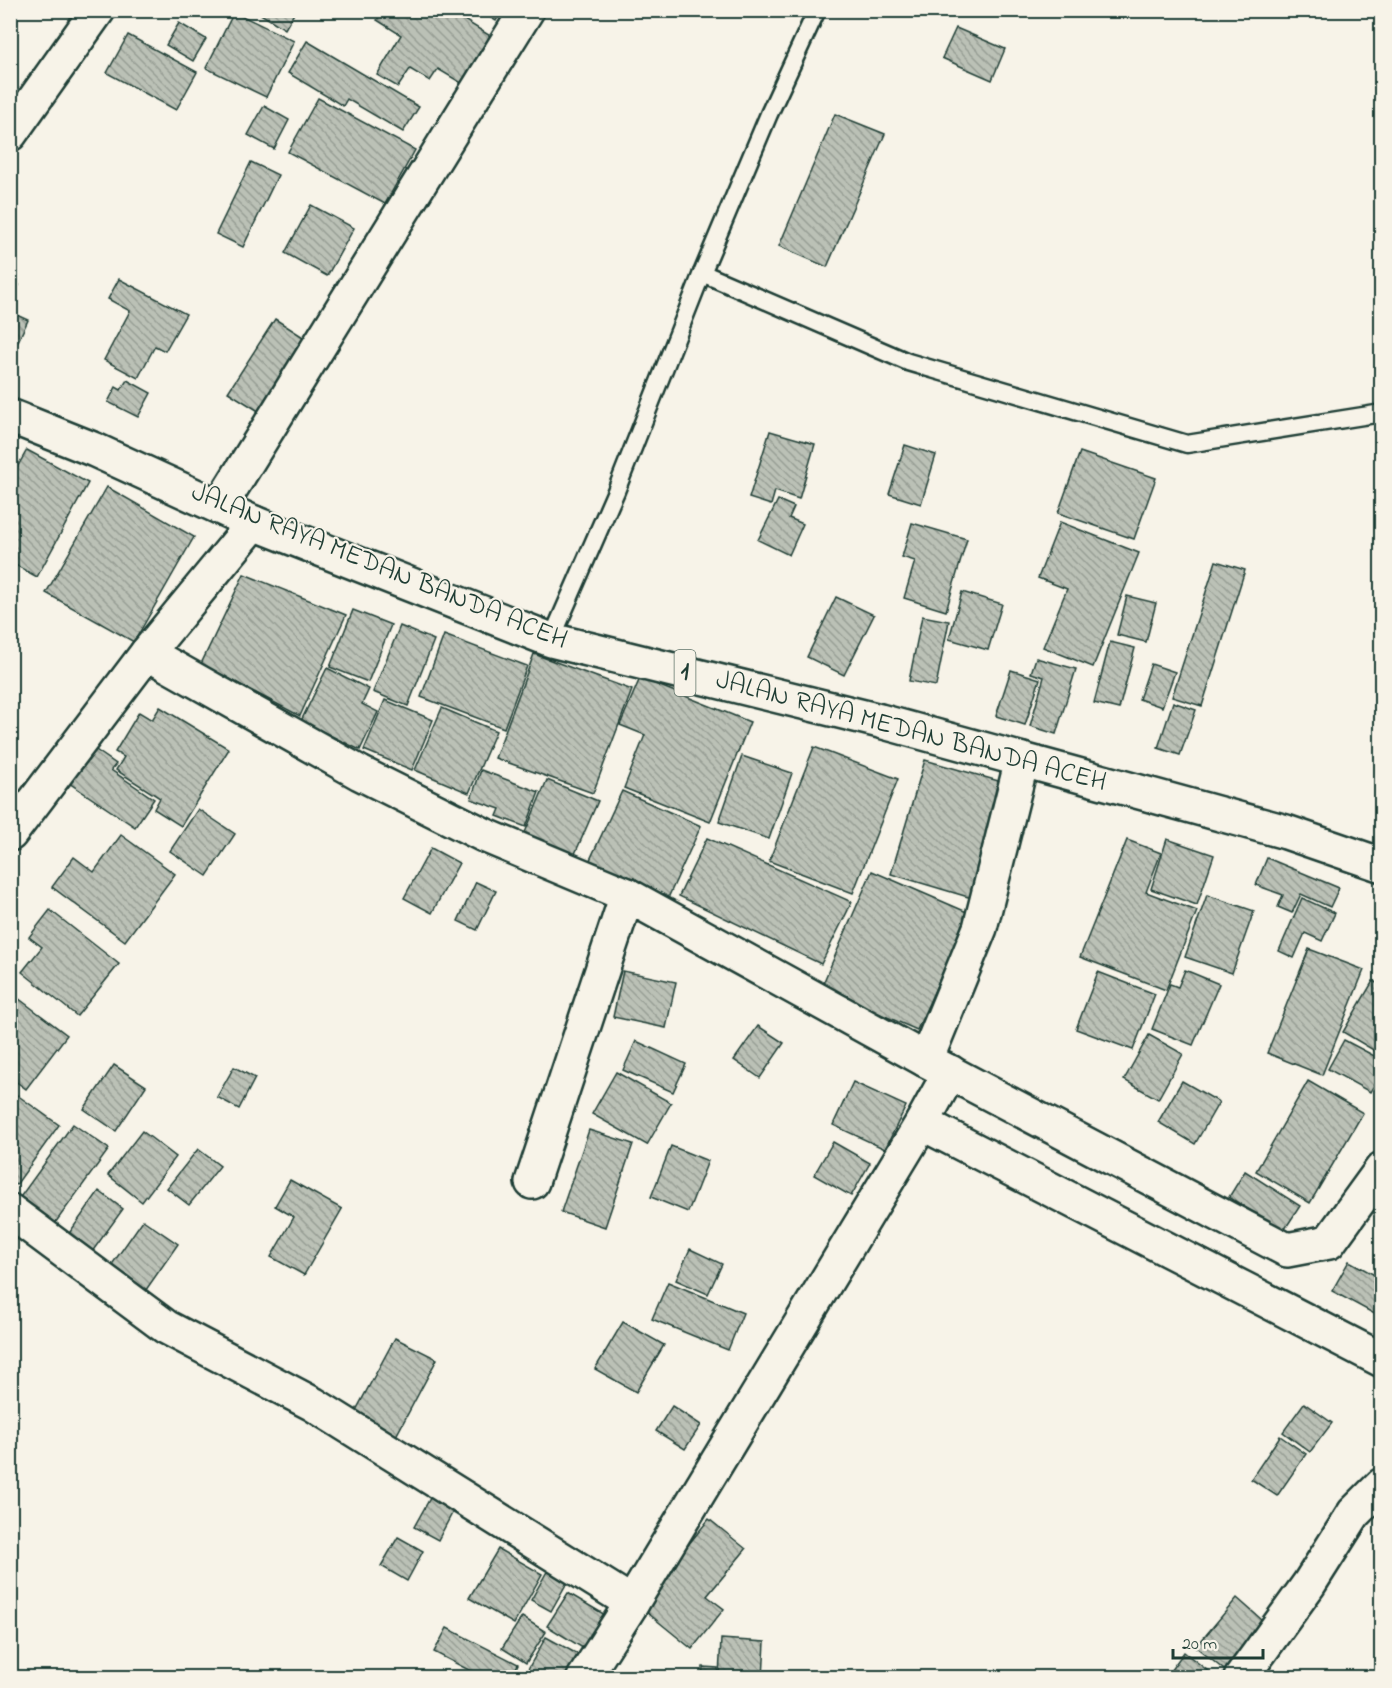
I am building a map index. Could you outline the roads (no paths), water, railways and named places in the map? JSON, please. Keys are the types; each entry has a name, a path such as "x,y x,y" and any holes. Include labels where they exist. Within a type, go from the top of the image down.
{"main road":[{"path":"10,134 98,10"},
{"path":"220,506 527,10"},
{"name":"JALAN RAYA MEDAN BANDA ACEH","path":"10,416 95,450 254,523 551,640 880,721 1286,832 1382,865"},
{"path":"10,834 147,653 254,523"},
{"path":"147,653 360,773 484,835 627,895 938,1066 1287,1250 1329,1242 1382,1169"},
{"path":"584,1677 632,1603 922,1123 980,928 1022,760"},
{"path":"532,1182 627,895"},
{"path":"922,1123 1382,1360"},
{"path":"10,1211 166,1327 313,1404 632,1603"},
{"path":"1240,1677 1309,1584 1354,1512 1382,1485"}],"lane":[{"path":"551,640 616,491 702,273 817,10"},
{"path":"702,273 908,363 1187,444 1382,414"}]}
